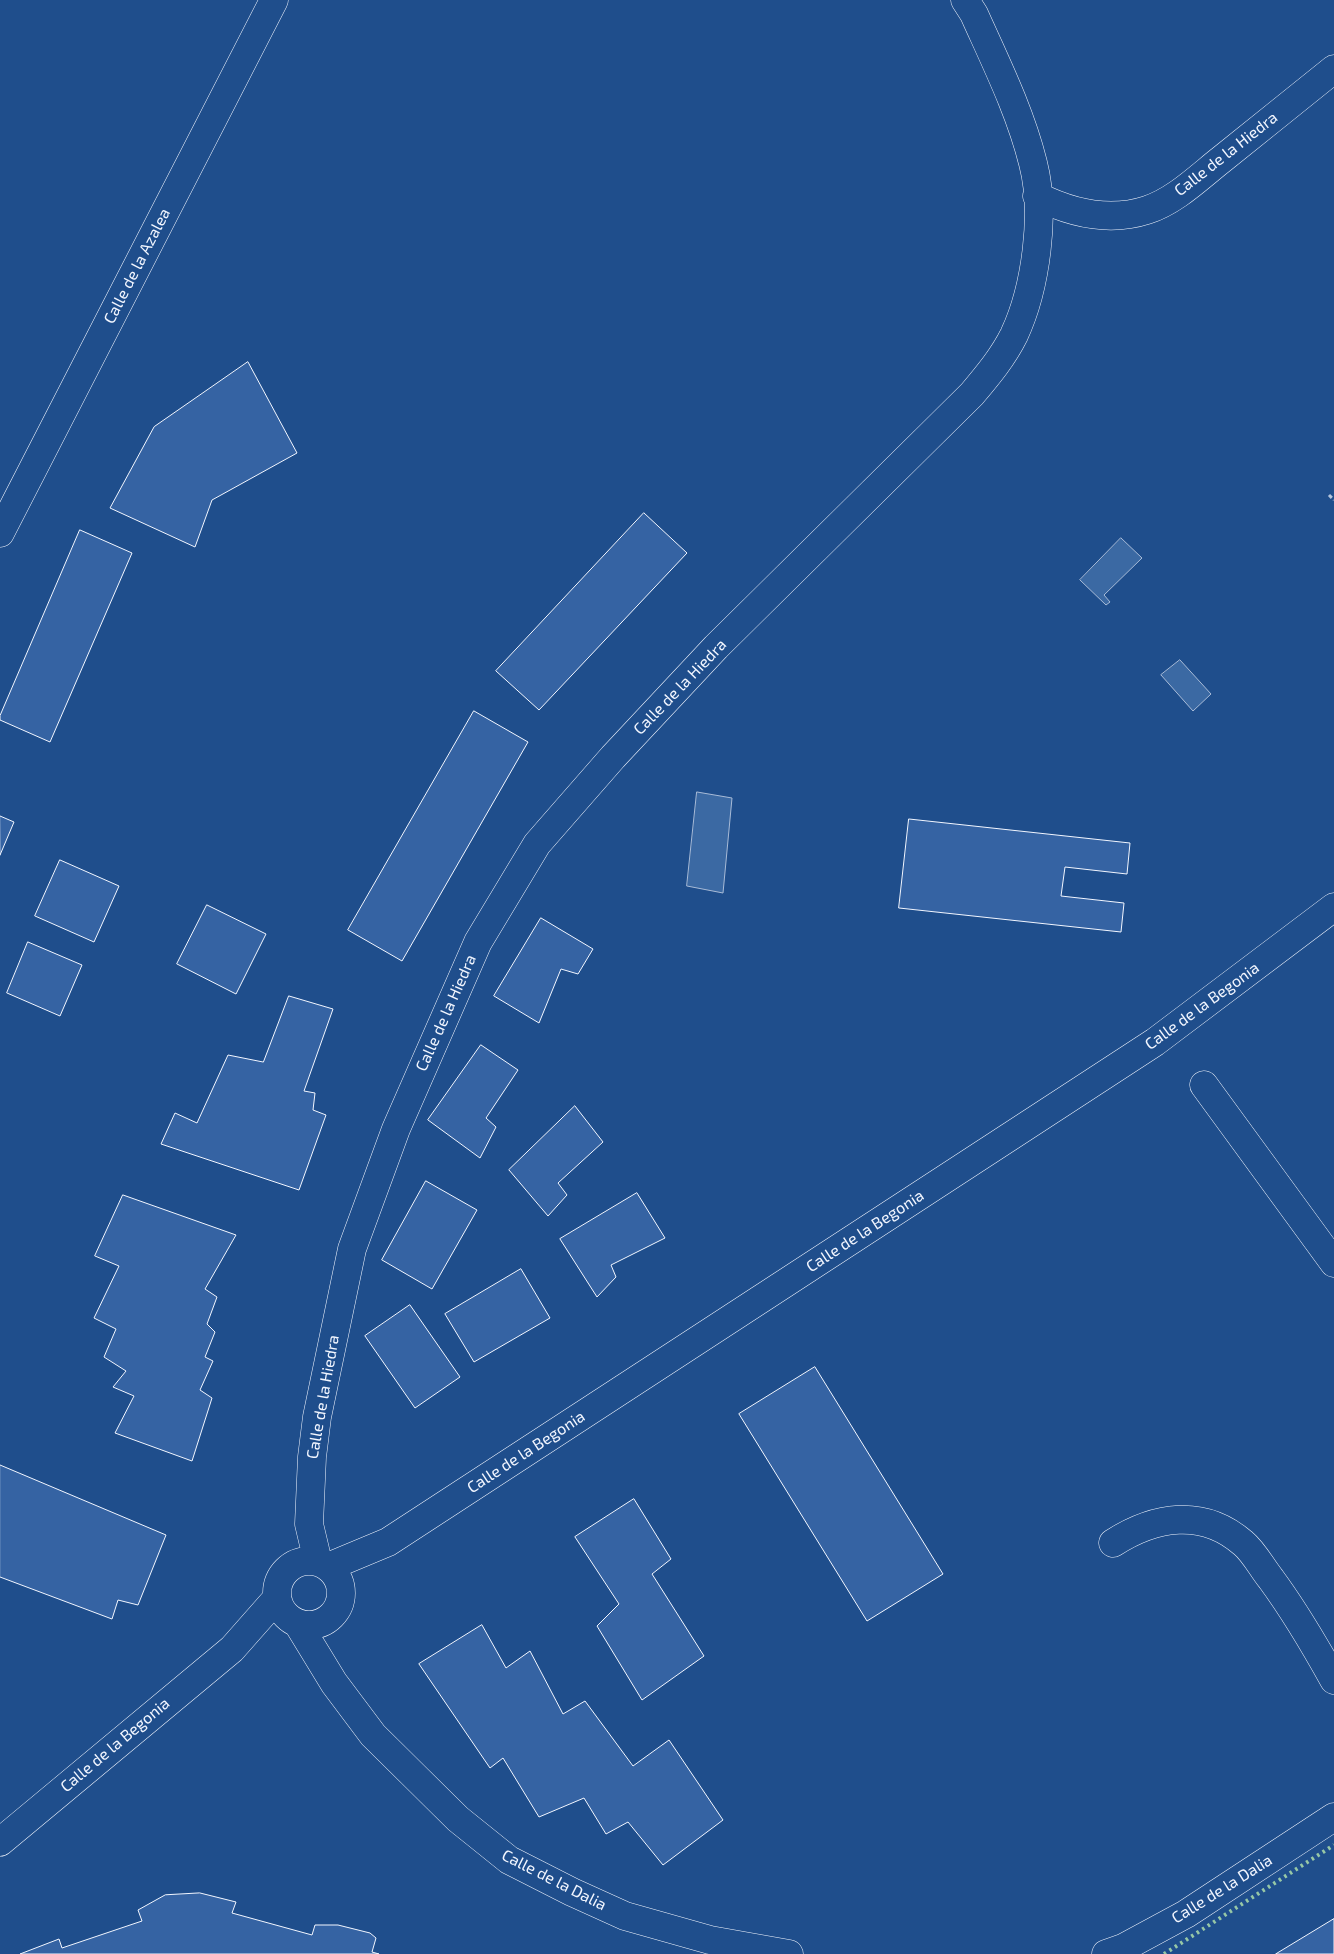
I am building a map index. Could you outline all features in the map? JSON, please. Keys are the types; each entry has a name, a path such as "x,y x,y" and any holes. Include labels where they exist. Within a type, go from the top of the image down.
{"street":[{"name":"Calle de la Azalea","path":"4,517 274,0"},
{"path":"965,0 974,14 1018,112 1034,164 1037,196"},
{"name":"Calle de la Hiedra","path":"323,1565 308,1524 312,1457 317,1417 352,1249 396,1129 478,942 537,844 613,757 716,648 972,394 995,368 1014,335 1034,270 1038,229 1037,196 1053,204 1094,215 1124,215 1148,210 1178,194 1334,69"},
{"name":"Calle de la Begonia","path":"323,1565 388,1542 1155,1042 1334,907"},
{"path":"1204,1085 1334,1263"},
{"path":"1113,1543 1133,1530 1189,1518 1213,1523 1244,1543 1300,1619 1334,1680"},
{"name":"Calle de la Begonia","path":"341,1593 388,1542"},
{"path":"302,1562 323,1565 336,1576 341,1593 340,1601 331,1617 315,1625 295,1622 283,1613 277,1598 278,1582 287,1569 302,1562"},
{"name":"Calle de la Begonia","path":"0,1842 232,1649 277,1598"},
{"name":"Calle de la Begonia","path":"232,1649 295,1622"},
{"name":"Calle de la Dalia","path":"295,1622 334,1683 373,1735 458,1819 509,1860 625,1916 710,1940 789,1954"},
{"name":"Calle de la Dalia","path":"1106,1954 1122,1948 1186,1914 1334,1817"}],"path":[{"path":"1329,495 1334,500"}],"water":[{"path":"1121,538 1142,558 1104,595 1110,602 1106,605 1080,580"},
{"path":"1180,660 1211,694 1193,711 1161,675"},
{"path":"697,792 732,798 723,893 687,886"}],"building":[{"path":"248,362 297,453 212,500 195,547 110,508 154,427"},
{"path":"644,513 687,553 539,710 496,671"},
{"path":"80,530 132,553 50,742 0,720 0,716"},
{"path":"474,711 528,742 402,961 348,930"},
{"path":"0,816 14,822 0,855"},
{"path":"909,819 1130,843 1127,874 1065,867 1061,896 1124,903 1121,932 899,908"},
{"path":"60,860 119,886 94,942 35,916"},
{"path":"207,905 266,934 236,994 177,964"},
{"path":"541,918 593,949 578,974 561,969 539,1023 494,996"},
{"path":"28,942 82,965 60,1016 7,993"},
{"path":"289,996 333,1009 304,1091 315,1093 313,1110 326,1115 299,1190 161,1144 175,1113 197,1123 228,1055 263,1062"},
{"path":"481,1045 518,1070 486,1118 496,1127 480,1158 428,1120"},
{"path":"575,1106 603,1142 558,1183 567,1195 548,1216 509,1170"},
{"path":"426,1181 477,1210 432,1289 382,1260"},
{"path":"637,1193 665,1238 611,1265 616,1277 597,1297 560,1239"},
{"path":"123,1195 236,1235 205,1289 217,1297 207,1324 215,1332 205,1357 213,1361 200,1390 212,1398 192,1461 115,1433 134,1396 113,1387 126,1371 104,1357 116,1329 94,1318 119,1266 95,1256"},
{"path":"521,1269 550,1318 474,1362 445,1314"},
{"path":"410,1305 460,1377 415,1408 365,1336"},
{"path":"815,1367 943,1574 867,1621 739,1414"},
{"path":"0,1465 166,1535 138,1605 118,1600 112,1619 0,1577"},
{"path":"634,1499 671,1559 652,1574 704,1656 642,1700 597,1626 619,1604 575,1537"},
{"path":"482,1625 506,1668 530,1651 563,1714 585,1701 633,1766 669,1740 723,1820 663,1865 628,1822 606,1834 584,1798 539,1817 503,1758 490,1768 419,1664"},
{"path":"200,1893 236,1902 232,1913 312,1935 315,1925 338,1925 370,1933 376,1938 372,1952 379,1954 20,1954 59,1939 62,1948 142,1921 138,1910 165,1895"},
{"path":"1334,1919 1334,1954 1276,1954"}],"hedge":[{"path":"1164,1954 1334,1845"}]}
